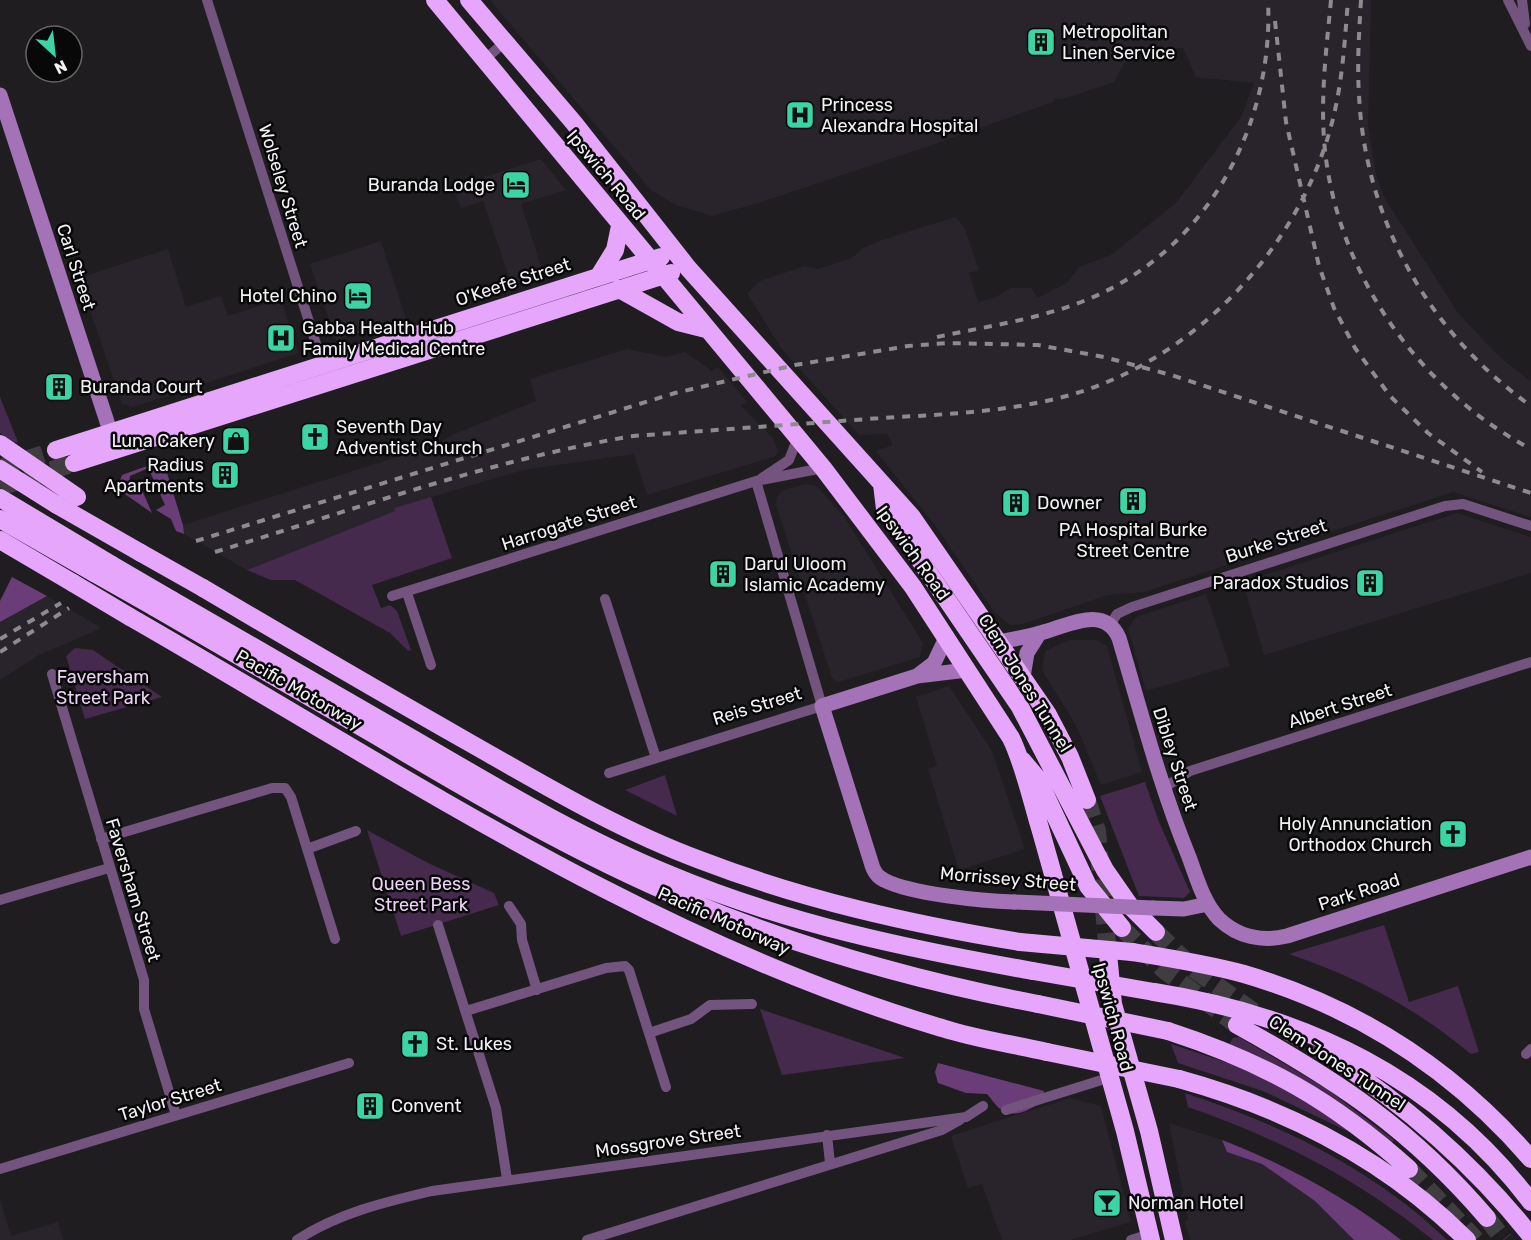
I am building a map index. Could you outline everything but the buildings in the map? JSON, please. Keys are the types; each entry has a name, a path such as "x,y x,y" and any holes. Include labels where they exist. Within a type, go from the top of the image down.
{"highway":[{"name":"Ipswich Road","path":"435,0 620,226 824,468 913,587 995,711 1021,759 1025,784 1040,828 1108,1078 1125,1131 1151,1237"},
{"name":"Ipswich Road","path":"469,0 574,123 674,252 912,517 1047,713 1070,757 1087,800"},
{"path":"599,276 615,250 620,226"},
{"name":"O'Keefe Street","path":"74,463 116,450 599,276 674,252"},
{"name":"O'Keefe Street","path":"56,450 110,432 325,373 688,268"},
{"path":"619,289 678,322 706,329"},
{"path":"0,444 77,497 100,529"},
{"path":"0,469 57,505 571,801 649,839 698,860 808,898 912,924 1020,942 1132,952 1243,974 1312,998 1377,1029 1444,1074 1494,1119 1531,1159"},
{"name":"Clem Jones Tunnel","path":"882,484 885,509 1024,714 1105,870 1130,906 1156,932"},
{"path":"0,498 26,516 549,817 644,864 774,913 840,933 916,950 1219,1004 1306,1030 1384,1070 1449,1116 1501,1167 1531,1203"},
{"path":"2,527 94,573 556,839 646,882 740,921 841,957 952,987 1168,1031 1244,1058 1313,1094 1353,1120 1409,1169"},
{"name":"Pacific Motorway","path":"2,527 20,552 130,617 534,851 694,934 811,983 943,1029 1179,1078 1269,1108 1343,1144 1416,1194 1467,1240"},
{"path":"0,555 20,552"},
{"path":"1021,759 1038,779 1088,886 1122,928"},
{"name":"Ipswich Road","path":"1108,954 1113,1004 1149,1131 1174,1240"},
{"name":"Clem Jones Tunnel","path":"1237,1024 1310,1066 1374,1108 1439,1165 1487,1218"},
{"name":"Clem Jones Tunnel","path":"1327,1054 1381,1089 1445,1141 1501,1200 1531,1236"}],"street":[{"name":"Wolseley Street","path":"207,0 325,373"},
{"path":"1508,0 1526,31"},
{"path":"1522,0 1526,31 1531,46"},
{"path":"484,60 505,42"},
{"name":"Carl Street","path":"0,95 116,450"},
{"name":"Harrogate Street","path":"756,481 786,463 798,437"},
{"name":"Harrogate Street","path":"392,596 756,481 824,468"},
{"path":"756,481 822,706"},
{"name":"Burke Street","path":"1110,625 1118,614 1132,608 1445,506 1463,504 1531,526"},
{"path":"406,593 430,665"},
{"path":"605,599 656,758"},
{"path":"999,642 1039,634 1087,619 1103,620 1110,625"},
{"name":"Dibley Street","path":"1110,625 1119,638 1162,789 1208,904"},
{"path":"1023,676 1027,653 1039,634"},
{"name":"Reis Street","path":"916,676 934,663 946,638"},
{"name":"Albert Street","path":"1162,789 1190,771 1531,662"},
{"name":"Reis Street","path":"609,773 916,676 967,670"},
{"name":"Faversham Street","path":"52,674 145,984 143,1005 176,1115"},
{"name":"Morrissey Street","path":"822,706 868,855 879,876 894,884 932,892 1014,902 1184,909 1208,904"},
{"path":"100,839 274,788 285,788 290,795 335,939"},
{"path":"307,849 356,831"},
{"name":"Park Road","path":"1208,904 1221,920 1234,930 1247,936 1271,939 1531,857"},
{"path":"0,900 109,868"},
{"path":"510,906 521,924 522,940 537,990"},
{"path":"438,925 497,1112 507,1179"},
{"path":"466,1011 611,966 626,967 666,1087"},
{"path":"649,1033 691,1019 710,1005 752,1004"},
{"name":"Taylor Street","path":"0,1169 349,1063"},
{"path":"1006,1110 1108,1078"},
{"name":"Mossgrove Street","path":"297,1240 322,1225 356,1211 432,1191 966,1117 983,1106"},
{"path":"587,1240 942,1130 966,1117"},
{"path":"827,1135 830,1163"},
{"path":"1131,1240 1151,1237"}],"shaded area":[{"path":"490,0 1371,0 1368,126 1376,174 1384,197 1458,313 1499,356 1531,382 1531,517 1453,492 1144,592 1108,595 1023,624 1010,625 995,613 937,528 876,451 893,445 887,434 859,435 781,348 747,293 760,281 805,266 818,269 852,258 863,248 882,240 955,217 964,227 979,270 969,273 978,302 996,297 1011,288 1031,288 1038,298 1068,282 1079,267 1111,255 1176,203 1241,117 1254,83 1196,77 1183,48 1132,48 1114,82 1063,99 1055,98 1053,102 926,147 712,216 676,205 651,190"},
{"path":"541,159 566,190 521,204 544,275 512,285 483,201 461,208 453,187"},
{"name":"Hotel Chino","path":"381,241 406,319 336,340 310,264"},
{"path":"168,249 186,307 221,296 228,316 281,299 298,353 133,407 122,404 79,278"},
{"path":"627,349 666,357 685,352 712,371 718,367 747,402 741,406 773,438 778,451 776,456 647,495 634,454 523,470 395,508 395,511 247,570 184,534 183,525 438,444 452,435 536,401 530,379"},
{"path":"164,463 184,534 176,531 171,519 156,510 165,505 150,472"},
{"path":"153,466 130,476 129,484 138,481 152,513 122,492 118,486 122,475"},
{"path":"805,484 817,486 845,518 923,643 920,657 838,682 832,678 776,505 777,496 784,490"},
{"path":"1457,513 1531,537 1531,573 1264,655 1243,582"},
{"path":"12,577 47,596 0,622 0,601"},
{"path":"1206,594 1230,666 1146,691 1128,629 1131,624 1136,617"},
{"path":"47,596 102,628 39,655 0,680 0,622"},
{"path":"1069,640 1095,640 1107,646 1142,772 1101,785 1076,725 1042,670 1045,651"},
{"path":"949,686 992,751 1025,849 959,870 928,769 937,766 916,697"},
{"path":"938,1063 1044,1091 1043,1101 1022,1112 1005,1112 987,1094 966,1093 938,1083 935,1072"},
{"path":"1070,1098 1101,1106 1131,1222 1070,1240 1002,1240 982,1184 968,1188 951,1136"},
{"path":"1169,1123 1222,1140 1227,1152 1262,1164 1315,1201 1354,1240 1190,1240 1185,1222 1189,1219 1181,1204 1180,1196 1183,1194"},
{"path":"1222,1140 1270,1160 1338,1196 1401,1240 1354,1240 1315,1201 1262,1164 1227,1152"},
{"path":"0,1199 11,1236 58,1222 63,1240 0,1240"}],"green space":[{"path":"0,397 18,442 14,443 0,433"},
{"path":"431,497 452,558 372,585 381,608 390,605 397,611 411,650 408,651 390,633 295,580 271,580 247,570 395,511 394,508"},
{"name":"Faversham Street Park","path":"75,648 93,650 162,697 85,719 66,656"},
{"path":"665,775 677,816 625,790"},
{"path":"1145,782 1159,822 1190,892 1184,898 1139,896 1100,796"},
{"name":"Queen Bess Street Park","path":"367,830 426,862 494,893 499,905 401,936"},
{"path":"1384,925 1409,1002 1458,986 1479,1052 1471,1054 1428,1022 1385,995 1340,973 1289,954"},
{"path":"760,1009 905,1058 782,1075"},
{"path":"1239,1037 1327,1089 1394,1140 1391,1144 1228,1046 1233,1038"},
{"path":"1171,1044 1240,1067 1292,1093 1364,1139 1263,1091 1178,1063"},
{"path":"1185,1093 1221,1105 1290,1134 1357,1170 1389,1191 1447,1240 1433,1240 1375,1198 1316,1162 1222,1119 1188,1107"}],"tunnel":[{"path":"0,468 56,450"},
{"path":"0,487 74,463"},
{"path":"1087,800 1097,831 1108,954"},
{"path":"1122,928 1163,969 1237,1025"},
{"path":"1156,932 1195,970 1254,1012"},
{"path":"1288,1032 1327,1054"},
{"path":"1409,1169 1476,1240"},
{"path":"1487,1218 1504,1240"}],"railway":[{"path":"937,337 1015,321 1091,298 1132,276 1169,248 1200,215 1226,177 1245,136 1259,92 1267,47 1268,0"},
{"path":"1331,0 1324,80 1324,139 1335,204 1350,248 1369,289 1394,328 1423,364 1456,397 1492,425 1531,449"},
{"path":"215,552 422,487 580,446 633,436 1005,408 1077,393 1123,375 1167,350 1207,320 1243,285 1274,246 1301,203 1321,157 1335,110 1342,69 1348,0"},
{"path":"1361,0 1358,83 1364,142 1374,187 1389,230 1409,271 1434,309 1462,345 1495,377 1531,406"},
{"path":"1275,21 1286,122 1319,266 1334,308 1355,348 1390,396 1428,433 1482,472"},
{"path":"196,541 675,393 795,365 908,346 947,343 1038,345 1104,357 1171,375 1531,493"},
{"path":"0,639 61,603"},
{"path":"0,652 69,608"}],"place":[{"name":"Metropolitan Linen Service","path":"1041,42"},
{"name":"Princess Alexandra Hospital","path":"800,115"},
{"name":"Buranda Lodge","path":"516,185"},
{"name":"Hotel Chino","path":"358,296"},
{"name":"Gabba Health Hub Family Medical Centre","path":"281,338"},
{"name":"Buranda Court","path":"59,387"},
{"name":"Seventh Day Adventist Church","path":"315,437"},
{"name":"Luna Cakery","path":"236,441"},
{"name":"Radius Apartments","path":"225,475"},
{"name":"PA Hospital Burke Street Centre","path":"1133,501"},
{"name":"Downer","path":"1016,503"},
{"name":"Darul Uloom Islamic Academy","path":"723,574"},
{"name":"Paradox Studios","path":"1370,583"},
{"name":"Holy Annunciation Orthodox Church","path":"1453,834"},
{"name":"St. Lukes","path":"415,1044"},
{"name":"Convent","path":"370,1106"},
{"name":"Norman Hotel","path":"1107,1203"}]}
